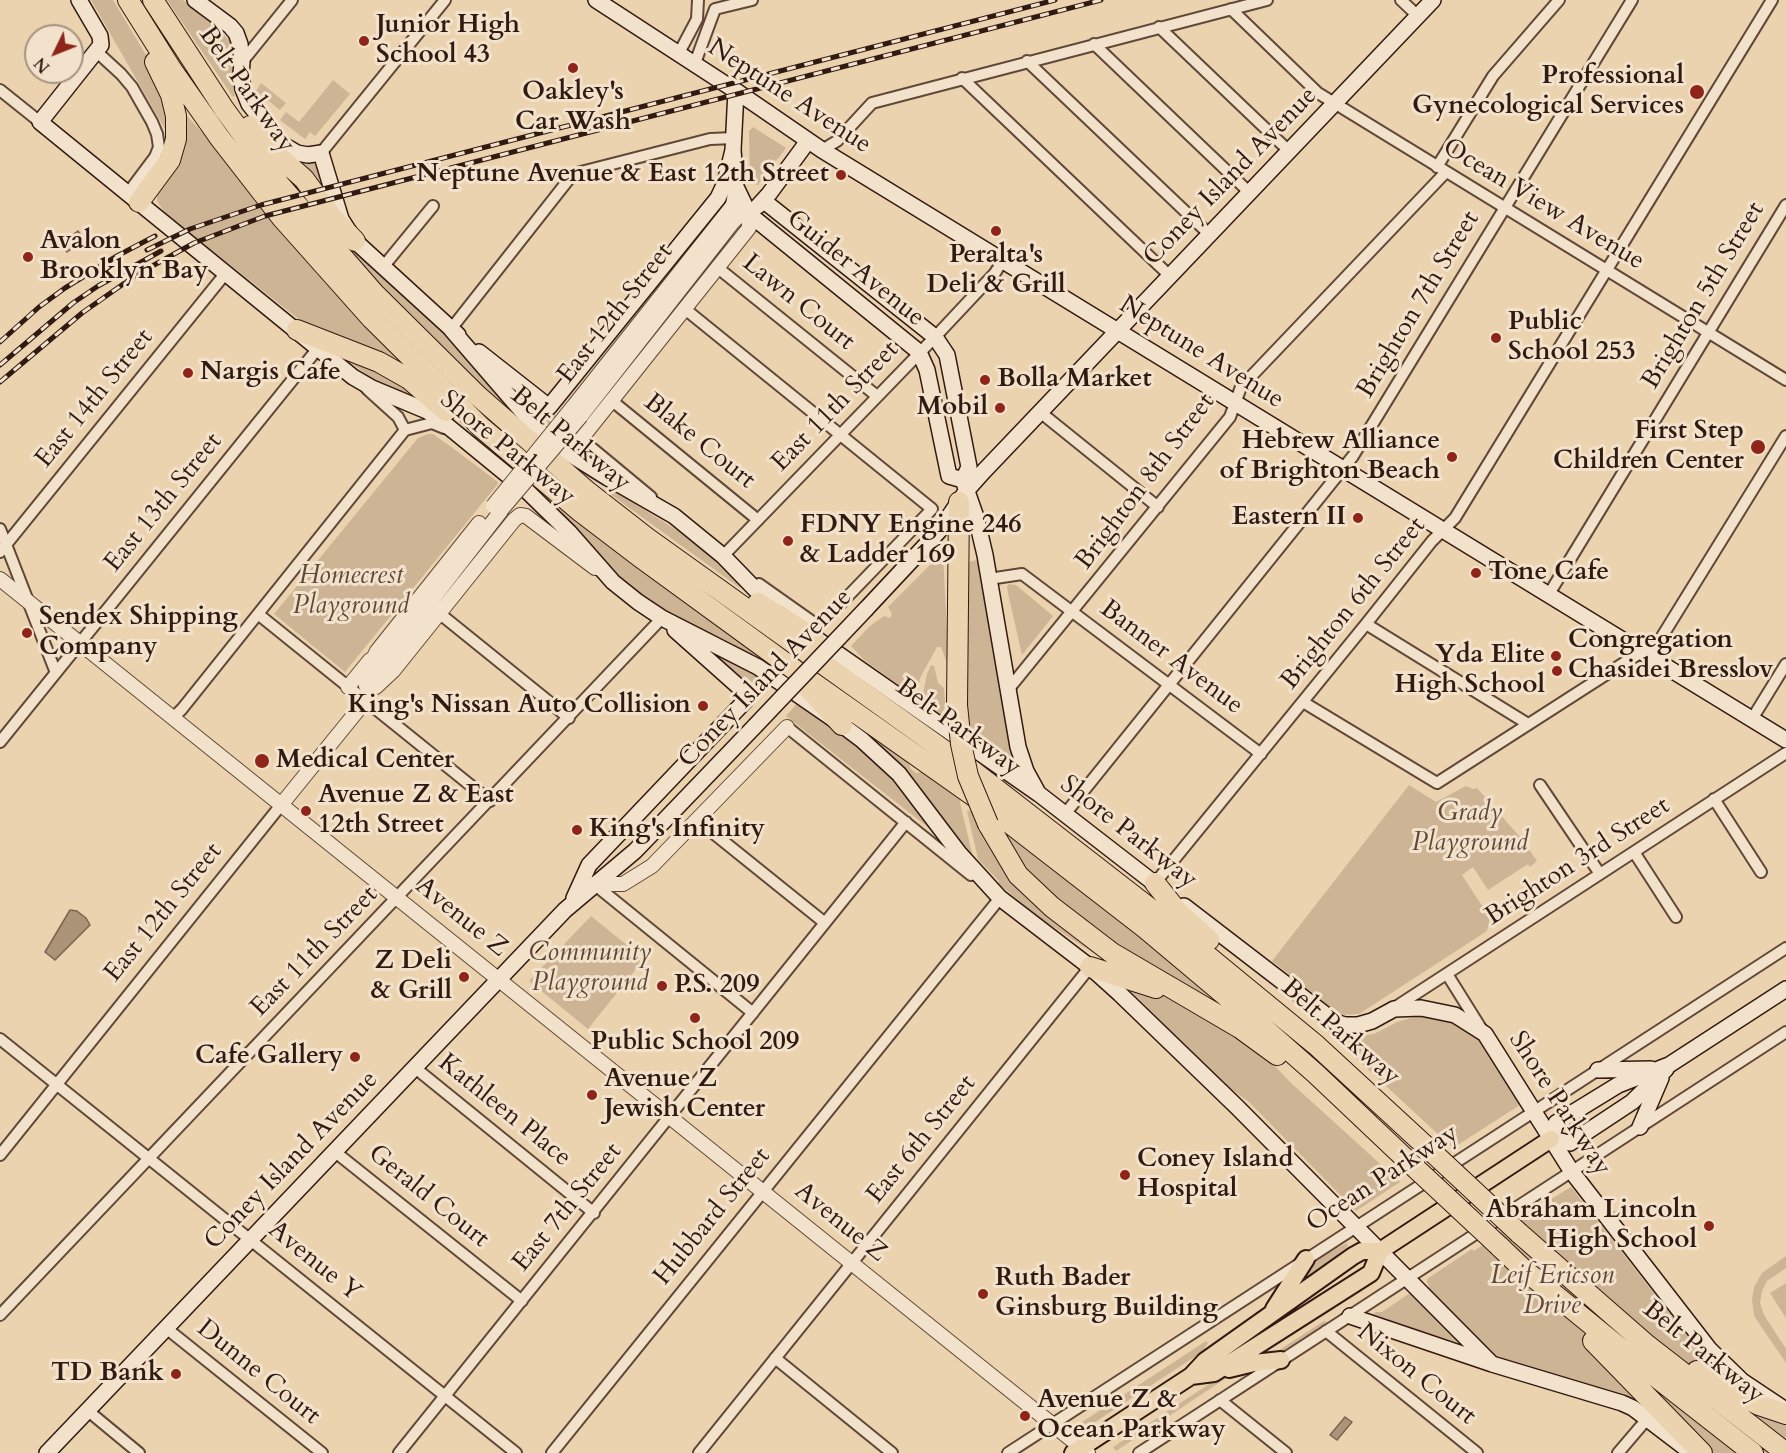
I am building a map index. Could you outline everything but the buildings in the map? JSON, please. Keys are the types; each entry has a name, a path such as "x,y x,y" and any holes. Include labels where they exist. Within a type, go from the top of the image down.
{"highway":[{"name":"Belt Parkway","path":"153,0 224,110 279,184 374,293 524,438 588,492 671,556 1021,808 1148,906 1316,1045 1519,1233 1647,1345 1786,1453"},
{"name":"Belt Parkway","path":"130,2 172,70 219,137 282,218 372,319 482,428 581,512 795,670 986,804 1145,928 1316,1074 1365,1123 1522,1268 1753,1453"},
{"path":"130,2 171,95 176,116 176,139 170,160 134,197"},
{"path":"185,51 267,146 304,178 332,216 355,240"},
{"path":"267,146 287,155 297,153"},
{"path":"297,330 379,362 409,379 446,411 482,428"},
{"path":"963,491 957,705 961,744 968,776 988,824 1018,875 1052,907 1112,953 1240,1028 1275,1052 1334,1104 1365,1123"},
{"path":"671,556 816,632"},
{"path":"795,670 819,701 842,725"},
{"path":"1155,883 1178,912 1268,992 1316,1045"},
{"path":"1090,967 1187,999"},
{"path":"1522,1268 1557,1308 1624,1371 1702,1453"},
{"path":"1558,1268 1615,1306 1700,1373 1759,1405 1786,1412"}],"main road":[{"path":"40,122 99,48 100,36 79,0"},
{"path":"195,0 236,33 240,44 243,88 249,104 285,146 297,153 308,155 321,153"},
{"name":"Neptune Avenue","path":"596,0 695,63 822,150 1786,740"},
{"name":"Coney Island Avenue","path":"46,1453 572,903 634,851 755,726 939,531 963,491 1433,0"},
{"name":"Guider Avenue","path":"736,91 734,144 736,187 749,214 919,352 927,370 949,476 963,491 978,527 1020,758 1038,794"},
{"name":"Shore Parkway","path":"40,122 353,377 372,388 427,411 454,431 542,504 613,582 662,618 745,692 747,699"},
{"name":"East 12th Street","path":"749,214 764,201 808,141"},
{"name":"East 12th Street","path":"549,407 718,198 725,183 734,144"},
{"name":"Shore Parkway","path":"321,153 341,219 355,240 451,329 549,407"},
{"name":"Guider Avenue","path":"764,201 934,337 947,356 969,467 963,491"},
{"name":"Shore Parkway","path":"451,329 548,440 674,516 729,562 754,589 1065,814 1335,1022 1358,1025 1372,1021 1394,1009 1421,1008 1455,1015 1485,1034 1572,1172 1710,1350 1743,1381 1786,1412"},
{"name":"Shore Parkway","path":"662,618 758,668 842,725 899,774 958,853 1000,898 1090,967 1237,1107 1492,1364 1622,1403 1633,1408 1692,1453"},
{"name":"Coney Island Avenue","path":"572,903 589,865 747,699"},
{"name":"Ocean Parkway","path":"1551,1139 1570,1143 1632,1102 1664,1069 1786,989"},
{"path":"1598,1071 1664,1069 1640,1127"},
{"name":"Ocean Parkway","path":"1081,1451 1191,1376 1205,1361 1353,1256 1362,1251 1380,1251 1551,1139 1556,1122 1618,1086 1664,1069"},
{"name":"Ocean Parkway","path":"1191,1376 1214,1373 1371,1273 1380,1251"},
{"path":"1268,1317 1306,1259"},
{"path":"1350,1316 1492,1364"},
{"path":"1214,1373 1254,1363 1281,1360"}],"street":[{"path":"242,62 292,0"},
{"path":"321,153 445,0"},
{"path":"679,53 697,19 698,0"},
{"path":"695,63 715,4 752,0"},
{"path":"822,150 837,141 872,103 1267,0"},
{"path":"1401,0 1418,16"},
{"name":"Brighton 8th Street","path":"1007,692 1230,417 1241,387 1442,170 1493,76 1559,0"},
{"name":"Brighton 7th Street","path":"1065,814 1353,456 1632,0"},
{"name":"Brighton 6th Street","path":"1155,883 1432,541 1455,518 1772,0"},
{"name":"Ocean View Avenue","path":"1231,9 1318,93 1786,380"},
{"path":"1159,27 1289,151"},
{"path":"1094,44 1250,193"},
{"path":"99,48 132,87 157,134 159,147 134,197"},
{"path":"1028,61 1209,234"},
{"path":"962,78 1170,276"},
{"path":"0,90 40,122"},
{"path":"451,329 573,174 710,138 734,144"},
{"name":"East 12th Street","path":"577,412 733,205 736,187"},
{"name":"Brighton 5th Street","path":"1549,594 1786,205"},
{"path":"383,267 433,206"},
{"name":"East 12th Street","path":"364,699 368,676 377,651 733,222 740,215 749,214 749,228 581,439"},
{"name":"East 11th Street","path":"729,562 758,520 995,273 1003,260"},
{"name":"Lawn Court","path":"718,268 877,396"},
{"name":"East 14th Street","path":"3,549 225,274"},
{"path":"685,309 840,434"},
{"name":"East 13th Street","path":"0,742 319,348"},
{"name":"Shore Parkway","path":"353,377 398,417 405,430"},
{"name":"Blake Court","path":"611,400 758,520"},
{"path":"1040,412 1158,507"},
{"path":"173,718 405,430 432,423 454,431"},
{"name":"Coney Island Avenue","path":"816,632 932,509 840,434"},
{"path":"1303,702 1437,783 1658,643 1786,436"},
{"name":"Shore Parkway","path":"581,439 674,516"},
{"name":"East 12th Street","path":"0,1155 358,710 376,680 382,663 497,508"},
{"name":"East 12th Street","path":"364,699 393,671 514,520 520,515 526,516"},
{"name":"Shore Parkway","path":"526,516 613,582"},
{"path":"0,529 3,549 26,592 26,600 56,673"},
{"name":"Banner Avenue","path":"989,579 1022,574 1261,754"},
{"name":"Avenue Z","path":"0,579 1052,1424 1081,1451"},
{"path":"439,613 569,718"},
{"path":"258,614 490,801"},
{"name":"East 11th Street","path":"0,1315 662,618"},
{"path":"1366,624 1528,724"},
{"path":"348,687 377,651"},
{"path":"1752,719 1786,664"},
{"name":"Coney Island Avenue","path":"594,884 622,884 652,866 787,727"},
{"name":"Shore Parkway","path":"787,727 1000,898"},
{"name":"Brighton 3rd Street","path":"1394,1009 1786,753"},
{"path":"1540,785 1600,874"},
{"path":"1714,799 1761,872"},
{"path":"697,820 825,923"},
{"name":"East 7th Street","path":"399,1453 906,822"},
{"path":"1634,852 1676,916"},
{"path":"594,884 753,1013"},
{"name":"Hubbard Street","path":"552,1453 1000,898"},
{"name":"Ocean Parkway","path":"1008,1453 1786,948"},
{"name":"East 6th Street","path":"704,1451 775,1358 1090,967"},
{"name":"Shore Parkway","path":"1447,974 1485,1034"},
{"path":"1139,1453 1786,1032"},
{"name":"Avenue Y","path":"0,1039 516,1453"},
{"name":"Kathleen Place","path":"414,1067 594,1213"},
{"name":"Gerald Court","path":"334,1151 522,1301"},
{"name":"Dunne Court","path":"166,1328 322,1453"},
{"name":"Nixon Court","path":"1326,1331 1477,1453"},
{"path":"775,1358 892,1453"},
{"path":"1220,1400 1286,1453"},
{"path":"87,1410 139,1453"},
{"path":"1618,1453 1647,1419"}],"green space":[{"path":"91,0 113,0 146,55 166,94 172,125 166,131"},
{"path":"167,0 183,0 219,29 233,45 235,58 232,81 235,96 233,97"},
{"path":"333,80 350,94 315,136 310,132 305,139 280,120 286,112 299,122"},
{"path":"261,83 286,103 280,110 256,91"},
{"path":"186,115 353,312 409,372 301,321 166,214 157,201 158,184"},
{"path":"753,127 786,148 758,185 750,183 749,131"},
{"path":"290,161 316,162 325,191 321,192"},
{"path":"283,166 341,238 419,309 586,471 576,471 494,399 394,302 284,175"},
{"path":"343,356 377,364 414,394 411,396 393,391 369,377"},
{"path":"507,385 578,426 576,436 578,445 602,467 592,464 541,425"},
{"path":"459,426 481,437 586,527 659,584 755,653 752,655 726,640 662,611 632,590 608,567 558,508 492,450"},
{"name":"Homecrest Playground","path":"433,434 454,449 498,482 497,485 345,672 274,614 418,438"},
{"path":"613,490 689,538 741,582 740,588 610,494"},
{"path":"941,554 943,555 949,669 941,647 937,647 920,678 917,696 914,696 863,659 851,646 870,626 884,616 890,618 892,614 888,607"},
{"path":"978,560 1014,761 1001,756 965,731 962,620 968,562"},
{"path":"1009,584 1016,585 1053,616 1022,655 1008,593"},
{"path":"701,644 776,681 762,696"},
{"path":"931,665 934,666 938,683 944,688 946,718 924,703 922,698"},
{"path":"801,699 875,759 912,798 934,832 786,716"},
{"path":"876,743 885,745 908,762 916,773 923,772 961,799 973,857 911,776"},
{"name":"Grady Playground","path":"1409,785 1436,802 1466,786 1477,788 1520,837 1537,861 1530,867 1528,864 1488,890 1473,867 1462,875 1490,918 1487,931 1359,1014 1341,1015 1272,961"},
{"path":"973,810 990,841 1134,975 1095,954 1038,917 998,883 999,881 978,859 967,811"},
{"path":"993,821 1172,963 1216,1002 1213,1005 1127,953 1049,893 1018,859"},
{"name":"Community Playground","path":"591,916 644,959 588,1029 529,981"},
{"path":"1128,983 1178,1001 1257,1047 1290,1082 1400,1182 1356,1211 1249,1102 1216,1078 1126,986"},
{"path":"1418,1016 1444,1017 1466,1027 1483,1041 1523,1103 1453,1148 1346,1049 1351,1044 1336,1031 1353,1037 1374,1034 1397,1022"},
{"name":"Leif Ericson Drive","path":"1571,1187 1718,1374 1786,1422 1786,1453 1710,1453 1635,1398 1633,1400 1623,1394 1492,1355 1433,1295 1427,1279"},
{"path":"1347,1243 1348,1246 1299,1285 1310,1266"},
{"path":"1786,1256 1786,1268 1767,1281 1760,1303 1764,1315 1786,1349 1786,1363 1754,1316 1752,1300 1754,1287 1762,1273"},
{"path":"1376,1280 1254,1360 1248,1361 1349,1295"},
{"path":"1786,1283 1786,1318 1770,1293"},
{"path":"1410,1293 1460,1343 1370,1316 1376,1312 1382,1312"},
{"path":"1324,1321 1330,1323 1283,1354 1270,1356"},
{"path":"1206,1341 1208,1343 1202,1352 1083,1430 1079,1424"},
{"path":"1237,1371 1116,1451 1113,1447 1220,1377"}],"shaded area":[{"path":"78,231 84,240 67,252 60,243"},
{"path":"70,910 77,911 86,918 90,925 55,960 45,952"},
{"path":"1345,1417 1352,1422 1337,1440 1330,1435"}],"railway":[{"path":"147,250 190,229 261,205 1055,0"},
{"path":"0,382 82,313 136,275 194,243 265,216 1101,0"},
{"path":"0,342 39,307 65,288 155,236"},
{"path":"0,365 73,303 98,286 161,251"}],"place":[{"name":"Junior High School 43","path":"364,41"},
{"name":"Oakley's Car Wash","path":"573,68"},
{"name":"Professional Gynecological Services","path":"1697,92"},
{"name":"Neptune Avenue & East 12th Street","path":"841,175"},
{"name":"Peralta's Deli & Grill","path":"996,231"},
{"name":"Avalon Brooklyn Bay","path":"28,257"},
{"name":"Public School 253","path":"1496,338"},
{"name":"Nargis Cafe","path":"188,373"},
{"name":"Bolla Market","path":"985,380"},
{"name":"Mobil","path":"1000,408"},
{"name":"First Step Children Center","path":"1758,447"},
{"name":"Hebrew Alliance of Brighton Beach","path":"1452,457"},
{"name":"Eastern II","path":"1358,518"},
{"name":"FDNY Engine 246 & Ladder 169","path":"788,541"},
{"name":"Tone Cafe","path":"1476,573"},
{"name":"Sendex Shipping Company","path":"27,633"},
{"name":"Congregation Chasidei Bresslov","path":"1556,656"},
{"name":"Yda Elite High School","path":"1557,671"},
{"name":"King's Nissan Auto Collision","path":"703,706"},
{"name":"Medical Center","path":"262,761"},
{"name":"Avenue Z & East 12th Street","path":"306,811"},
{"name":"King's Infinity","path":"577,830"},
{"name":"Z Deli & Grill","path":"464,977"},
{"name":"P.S. 209","path":"662,986"},
{"name":"Public School 209","path":"695,1018"},
{"name":"Cafe Gallery","path":"355,1057"},
{"name":"Avenue Z Jewish Center","path":"592,1095"},
{"name":"Coney Island Hospital","path":"1125,1175"},
{"name":"Abraham Lincoln High School","path":"1709,1226"},
{"name":"Ruth Bader Ginsburg Building","path":"983,1294"},
{"name":"TD Bank","path":"176,1374"},
{"name":"Avenue Z & Ocean Parkway","path":"1025,1416"}]}
